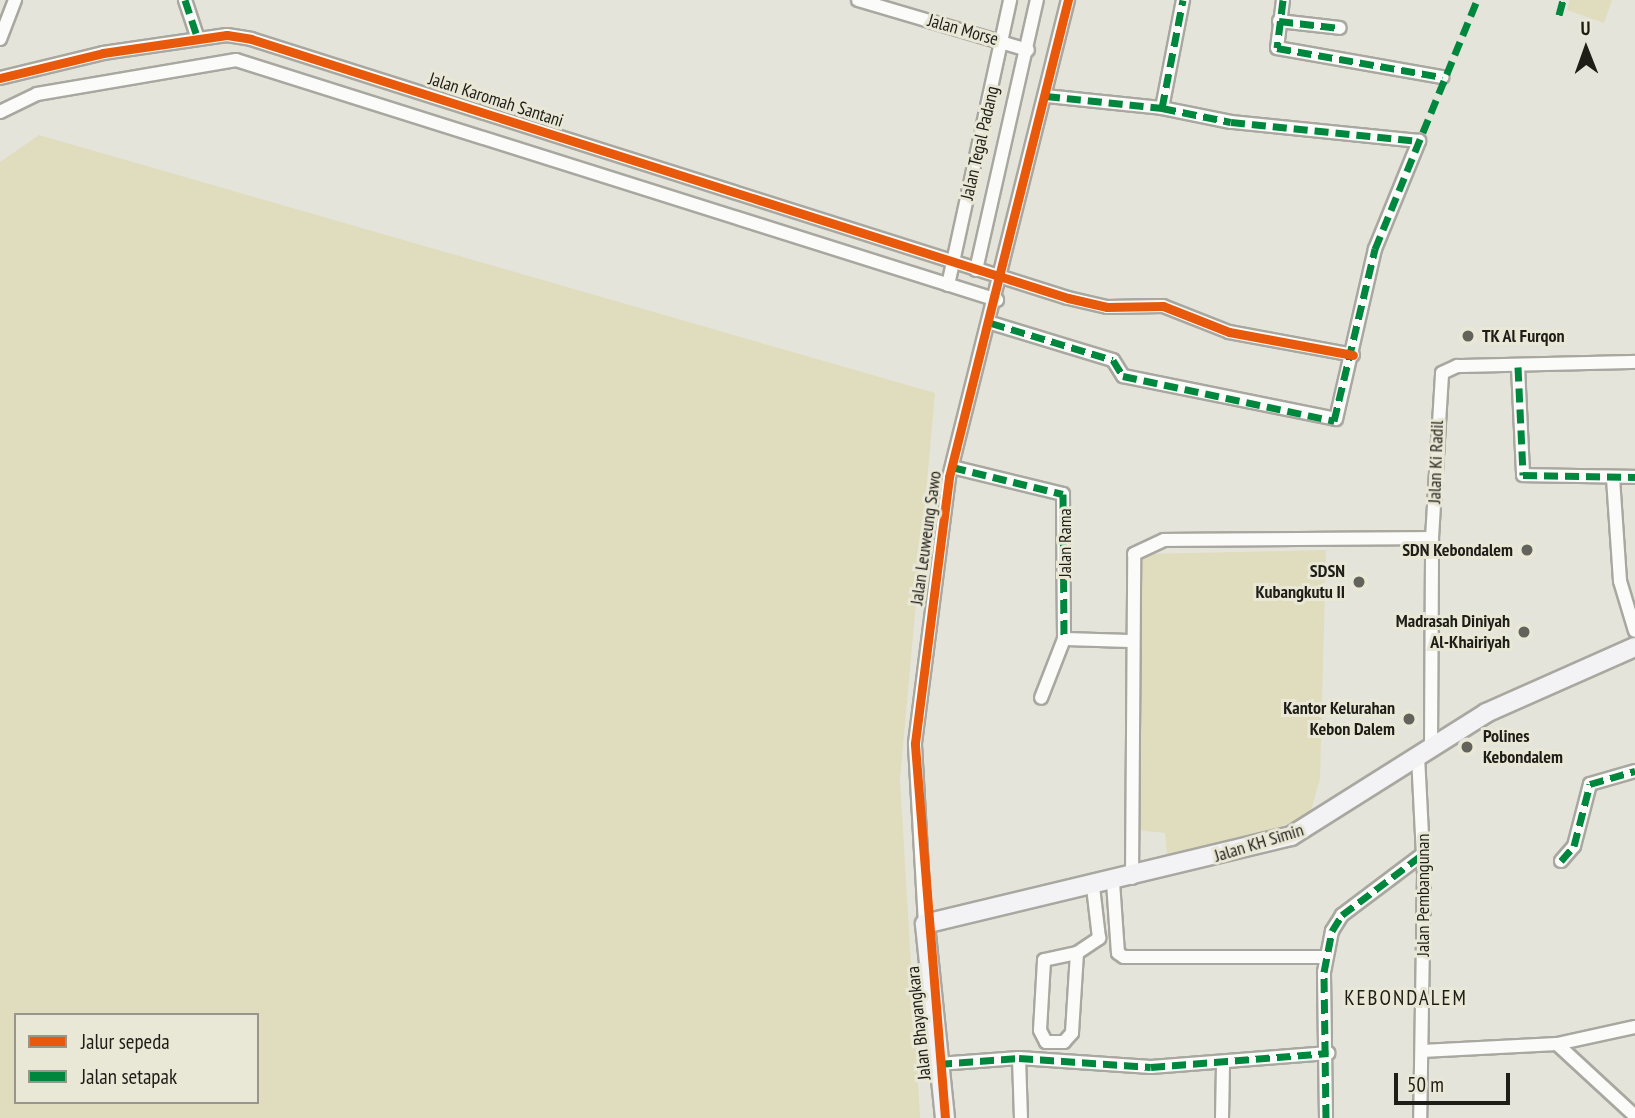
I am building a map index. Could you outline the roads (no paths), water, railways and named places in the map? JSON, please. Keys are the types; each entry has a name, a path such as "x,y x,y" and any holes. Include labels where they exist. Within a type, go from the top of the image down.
{"street":[{"path":"0,39 15,0"},
{"path":"185,0 198,40"},
{"name":"Jalan Morse","path":"858,0 1028,50"},
{"name":"Jalan Tegal Padang","path":"948,285 1010,0"},
{"name":"Jalan Tegal Padang","path":"976,270 1028,50 1037,0"},
{"name":"Jalan Leuweung Sawo","path":"925,924 915,743 952,467 1003,279 1068,0"},
{"path":"1162,108 1183,0"},
{"path":"1283,0 1277,48 1442,77"},
{"path":"1279,21 1340,28"},
{"name":"Jalan Karomah Santani","path":"0,78 198,40 251,39 1003,279 1107,307 1163,306 1229,332 1353,355"},
{"path":"0,113 37,94 236,60 406,111 997,300"},
{"path":"406,111 412,90"},
{"path":"991,323 1113,360 1123,376 1331,422 1353,355 1375,249 1419,141 1231,122 1162,108 1046,96"},
{"path":"670,195 678,174"},
{"name":"Jalan Ki Radil","path":"1425,751 1432,538 1442,373 1457,366 1518,367 1635,362"},
{"path":"1518,367 1521,472 1635,477"},
{"name":"Jalan Rama","path":"952,467 1063,494 1064,639"},
{"path":"1612,478 1620,581 1635,631"},
{"path":"1132,878 1131,641 1134,554 1152,542 1432,538"},
{"path":"1041,698 1064,639 1131,641"},
{"name":"Jalan KH Simin","path":"925,924 1132,878 1291,836 1425,751 1561,676 1635,647"},
{"name":"Jalan Pembangunan","path":"1420,1118 1425,751"},
{"path":"1561,861 1574,846 1590,784 1635,771"},
{"path":"1326,1118 1328,1053 1325,957 1342,915 1423,854"},
{"path":"1113,882 1118,953 1124,957 1325,957"},
{"path":"1077,953 1073,1033 1064,1042 1046,1042 1040,1030 1044,960 1077,953 1101,936 1093,887"},
{"name":"Jalan Bhayangkara","path":"925,924 945,1118"},
{"path":"1422,1051 1557,1044 1635,1027"},
{"path":"1557,1044 1635,1116"},
{"path":"939,1064 1019,1058 1151,1067 1223,1064 1328,1053"},
{"path":"1019,1058 1021,1118"},
{"path":"1222,1118 1223,1064"}],"place":[{"name":"TK Al Furqon","path":"1468,336"},
{"name":"SDN Kebondalem","path":"1527,550"},
{"name":"SDSN Kubangkutu II","path":"1359,582"},
{"name":"Madrasah Diniyah Al-Khairiyah","path":"1524,632"},
{"name":"Kantor Kelurahan Kebon Dalem","path":"1409,719"},
{"name":"Polines Kebondalem","path":"1467,747"}],"district":[{"name":"KEBONDALEM","path":"1406,998"}]}
